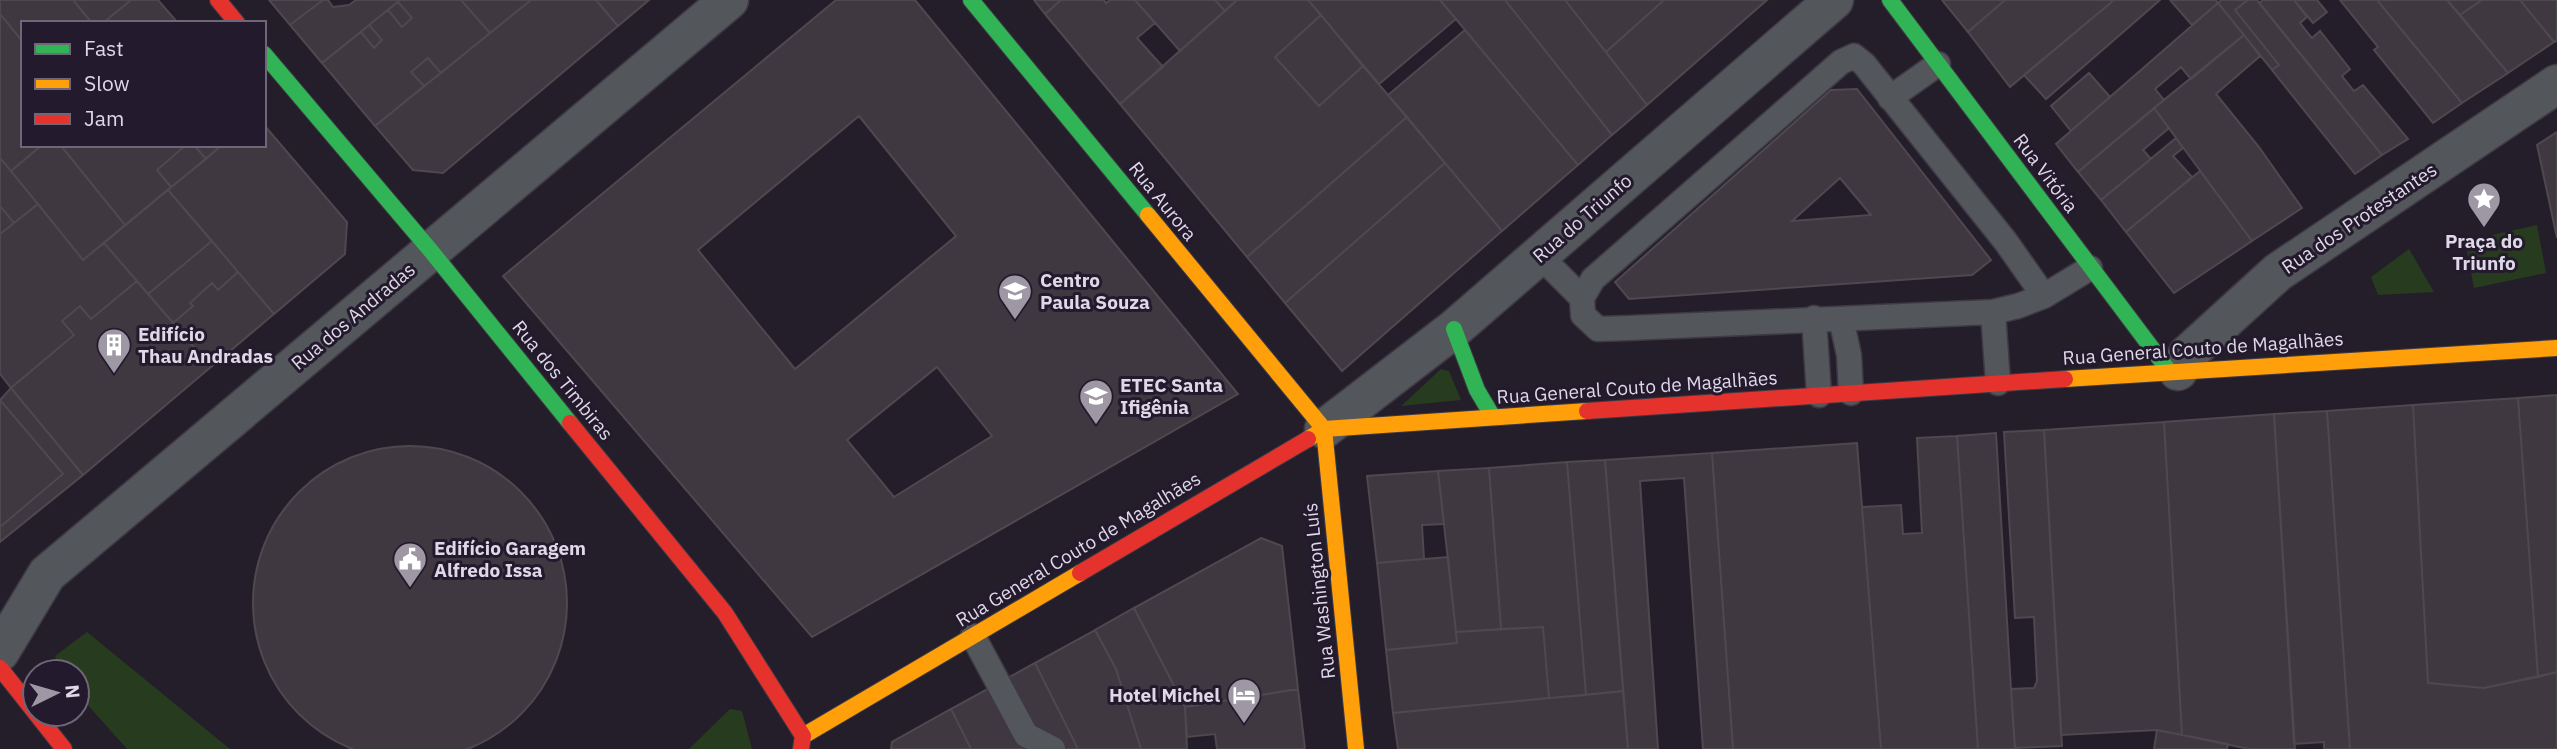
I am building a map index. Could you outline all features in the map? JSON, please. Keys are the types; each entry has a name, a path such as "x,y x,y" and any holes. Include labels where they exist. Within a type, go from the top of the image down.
{"street":[{"path":"218,0 235,21"},
{"name":"Rua dos Andradas","path":"0,652 47,574 729,0"},
{"name":"Rua Aurora","path":"971,0 1324,429"},
{"name":"Rua do Triunfo","path":"1324,429 1454,329 1834,0"},
{"name":"Rua Vitória","path":"1890,0 2090,268 2174,371"},
{"name":"Rua dos Timbiras","path":"266,56 431,251 725,613 762,668 802,743"},
{"name":"Rua dos Protestantes","path":"2174,371 2188,354 2278,272 2557,84"},
{"path":"1454,329 1477,390 1493,417"},
{"name":"Rua General Couto de Magalhães","path":"802,743 973,636 1324,429 2174,371 2557,348"},
{"name":"Rua Washington Luís","path":"1324,429 1356,749"},
{"path":"0,668 64,749"}],"lane":[{"path":"2043,296 2006,242 1864,64 1854,56 1841,62 1593,279 1582,298 1583,315 1598,329 1993,312 2043,296 2090,268"},
{"path":"1890,98 1938,64"},
{"path":"1539,256 1582,298"},
{"path":"1993,312 1998,383"},
{"path":"1814,318 1819,395"},
{"path":"1841,318 1849,355 1851,393"},
{"path":"973,636 1026,735 1053,749"}],"green space":[{"path":"2537,225 2546,273 2474,288 2465,241"},
{"path":"2409,249 2434,292 2378,295 2371,277"},
{"path":"1441,369 1449,371 1461,400 1401,406"},
{"path":"87,632 230,749 127,749 91,709 91,658 55,656"},
{"path":"730,709 742,711 752,749 689,749"}],"building":[{"path":"0,0 73,0 90,21 21,21 21,40 0,14"},
{"path":"73,0 131,0 105,21 90,21"},
{"path":"131,0 158,0 176,21 105,21"},
{"path":"269,0 323,0 290,25"},
{"path":"323,0 328,0 333,7 349,5 356,0 400,0 322,63 290,25"},
{"path":"461,0 490,33 441,73 428,58 411,72 424,86 375,126 322,63 361,32 374,48 382,40 369,25 388,10 402,27 412,18 398,2"},
{"path":"461,0 531,0 490,33"},
{"path":"531,0 596,0 618,26 443,173 413,170 375,126"},
{"path":"596,0 649,0 618,26"},
{"name":"Centro Paula Souza","path":"836,0 915,0 1238,394 812,637 503,276","holes":["859,116 956,236 795,369 698,250","937,367 992,436 894,497 847,440"]},
{"path":"1034,0 1061,0 1045,14"},
{"path":"1061,0 1104,0 1106,3 1110,0 1135,0 1155,23 1137,38 1163,67 1120,104 1045,14"},
{"path":"1135,0 1215,0 1225,11 1180,51"},
{"path":"1215,0 1237,0 1225,11"},
{"path":"1237,0 1308,0 1321,15 1275,57 1319,106 1363,66 1407,117 1247,257 1120,104"},
{"path":"1308,0 1440,0 1456,19 1379,84"},
{"path":"1440,0 1505,0 1612,135 1578,165"},
{"path":"1505,0 1565,0 1647,105 1612,135"},
{"path":"1565,0 1664,0 1606,52"},
{"path":"1664,0 1767,0 1647,105 1606,52"},
{"path":"1942,0 2005,0 1968,32"},
{"path":"2005,0 2114,0 2010,87 1968,32"},
{"path":"2114,0 2160,0 2046,99 2024,75"},
{"path":"2170,0 2216,0 2218,3 2192,25"},
{"path":"2221,0 2248,0 2235,10 2279,65 2272,70 2218,3"},
{"path":"2248,0 2257,0 2382,155 2355,174 2272,70 2279,65 2235,10"},
{"path":"2263,0 2294,0 2307,17 2300,23 2312,38 2320,31 2350,69 2342,76 2354,91 2363,85 2408,139 2382,155 2259,3"},
{"path":"2294,0 2317,0 2327,12 2313,23"},
{"path":"2340,0 2377,0 2462,103 2433,123 2374,50 2378,47"},
{"path":"2377,0 2447,0 2508,73 2462,103"},
{"path":"2447,0 2482,0 2460,15"},
{"path":"2482,0 2520,0 2554,42 2508,73 2460,15"},
{"path":"2520,0 2557,0 2557,41 2554,42"},
{"path":"398,2 412,18 402,27 388,10"},
{"path":"2218,3 2244,35 2191,79 2181,67 2155,89 2164,100 2078,172 2056,144"},
{"path":"0,14 21,40 21,147 40,147 11,171 0,158"},
{"path":"1321,15 1363,66 1319,106 1275,57"},
{"path":"369,25 382,40 374,48 361,32"},
{"path":"1465,30 1578,165 1502,231 1388,95"},
{"path":"2244,35 2260,56 2216,94 2259,147 2302,208 2252,241 2154,108"},
{"path":"428,58 441,73 424,86 411,72"},
{"path":"2089,73 2110,97 2071,131 2051,106"},
{"path":"1857,89 1991,260 1972,275 1629,299 1615,282 1831,90","holes":["1840,178 1871,215 1792,221"]},
{"path":"2154,108 2169,128 2143,150 2151,159 2101,200 2078,172"},
{"path":"1407,117 1445,163 1285,303 1247,257"},
{"path":"266,127 347,222 345,254 274,314 168,190 220,147 266,147"},
{"path":"2557,132 2557,238 2537,145"},
{"path":"2176,138 2183,148 2173,156 2192,177 2126,232 2101,200"},
{"path":"40,147 62,147 125,225 83,260 11,171"},
{"path":"62,147 184,147 157,170 171,187 125,225"},
{"path":"184,147 196,147 206,159 171,187 157,170"},
{"path":"196,147 220,147 206,159"},
{"path":"0,158 38,204 14,223 0,206"},
{"path":"1445,163 1502,231 1342,371 1285,303"},
{"path":"2200,171 2252,241 2174,293 2126,232"},
{"path":"168,190 212,241 148,294 104,243"},
{"path":"38,204 83,260 104,243 137,281 91,319 80,306 62,321 74,335 11,388 0,374 0,234"},
{"path":"0,206 14,223 0,234"},
{"path":"212,241 238,272 218,290 212,283 190,303 193,306 173,323 148,294"},
{"path":"238,272 274,314 211,367 173,323 193,306 190,303 212,283 218,290"},
{"name":"Edifício Thau Andradas","path":"137,281 211,367 83,475 11,388 74,335 62,321 80,306 91,319"},
{"path":"11,388 83,475 0,542 0,527 63,474 0,400"},
{"path":"2557,395 2557,672 2538,677 2518,398"},
{"path":"2518,398 2538,677 2484,688 2428,683 2413,405"},
{"path":"0,400 63,474 0,527"},
{"path":"2413,405 2428,683 2484,688 2557,672 2557,749 2350,749 2327,411"},
{"path":"2327,411 2350,749 2324,749 2324,742 2294,744 2274,414"},
{"path":"2274,414 2295,749 2249,749 2182,735 2164,422"},
{"path":"2164,422 2182,735 2157,730 2061,735 2044,430"},
{"path":"2044,430 2062,746 2015,748 2011,689 2034,688 2037,681 2034,617 2015,618 2004,432"},
{"path":"1996,433 2015,749 1978,749 1957,436"},
{"path":"1957,436 1978,749 1881,749 1862,507 1901,505 1903,534 1922,533 1917,438"},
{"path":"1857,443 1881,749 1733,749 1712,453"},
{"name":"Edifício Garagem Alfredo Issa","path":"395,447 425,447 455,453 484,465 509,482 531,504 548,529 560,558 566,588 564,634 555,663 540,690 521,714 509,724 484,741 464,750 356,750 323,733 299,714 272,677 260,648 254,618 254,588 260,558 272,529 289,504 311,482 336,465 365,453"},
{"path":"1712,453 1733,749 1703,749 1684,478 1640,481 1658,749 1628,749 1605,460"},
{"path":"1605,460 1623,691 1586,695 1567,462"},
{"path":"1567,462 1586,695 1549,698 1543,627 1501,629 1489,468"},
{"path":"1489,468 1501,629 1456,632 1438,471"},
{"path":"1438,471 1444,524 1422,525 1424,559 1377,563 1367,476"},
{"path":"1261,538 1282,546 1298,689 1185,707 1134,608"},
{"path":"1448,557 1457,643 1386,650 1377,563"},
{"path":"1134,608 1185,707 1187,749 1141,749 1116,669 1095,630"},
{"path":"1543,627 1549,698 1393,713 1386,650 1457,643 1456,632"},
{"path":"1095,630 1116,669 1141,749 1078,749 1035,663"},
{"path":"1035,663 1078,749 971,749 951,709"},
{"name":"Hotel Michel","path":"1298,689 1305,749 1217,749 1215,734 1187,737 1185,707"},
{"path":"1623,691 1628,749 1398,749 1393,713"},
{"path":"951,709 971,749 891,749 892,742"},
{"path":"2157,730 2228,744 2227,749 2154,749"}],"traffic: fast":[{"path":"971,0 1148,215"},
{"path":"1890,0 2169,371"},
{"path":"266,56 431,251 570,423"},
{"path":"1454,329 1477,390 1493,417"}],"traffic: slow":[{"path":"1148,215 1324,429"},
{"path":"2065,379 2557,348"},
{"path":"1308,439 1324,429 1587,411"},
{"path":"1324,429 1356,749"},
{"path":"803,736 1080,573"}],"traffic: jam":[{"path":"218,0 235,21"},
{"path":"1587,411 2065,379"},
{"path":"570,423 725,613 803,736 801,749"},
{"path":"1080,573 1308,439"},
{"path":"0,668 64,749"}],"place":[{"name":"Praça do Triunfo","path":"2484,229"},
{"name":"Centro Paula Souza","path":"1015,321"},
{"name":"Edifício Thau Andradas","path":"114,375"},
{"name":"ETEC Santa Ifigênia","path":"1096,426"},
{"name":"Edifício Garagem Alfredo Issa","path":"410,589"},
{"name":"Hotel Michel","path":"1244,725"}]}
